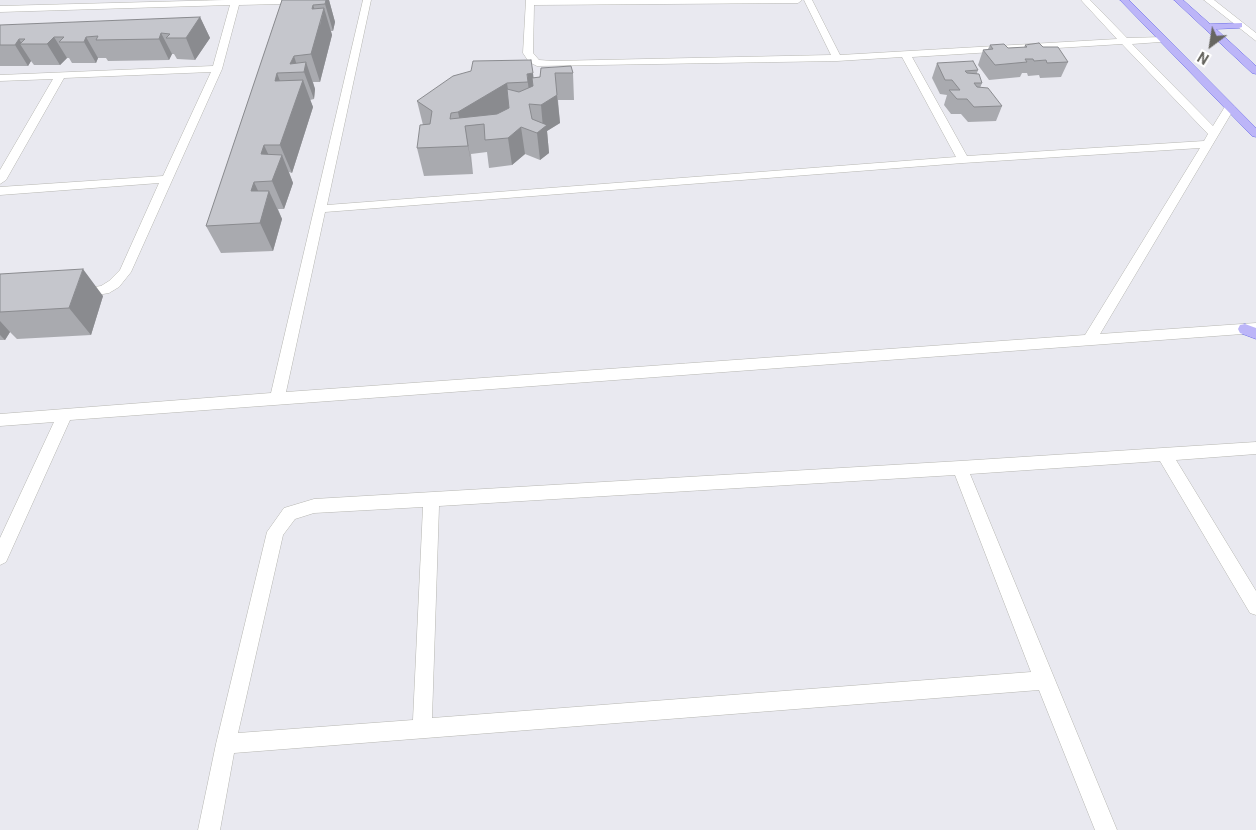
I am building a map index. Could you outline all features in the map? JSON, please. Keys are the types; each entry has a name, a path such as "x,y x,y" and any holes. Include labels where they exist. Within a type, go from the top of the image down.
{"main road":[{"path":"1124,0 1160,39 1256,134"},
{"path":"1178,0 1256,70"},
{"path":"1208,27 1239,25"}],"street":[{"path":"0,9 322,0"},
{"path":"277,398 367,0"},
{"path":"798,0 530,1 528,53 532,60 537,63 562,64 837,58 1160,39"},
{"path":"808,0 837,58"},
{"path":"1085,0 1123,41 1174,91 1211,139"},
{"path":"1208,0 1256,38"},
{"path":"65,293 104,290 114,284 125,272 217,70 235,2"},
{"path":"906,55 963,160"},
{"path":"0,78 217,70"},
{"path":"0,180 60,76"},
{"path":"1090,339 1230,107"},
{"path":"320,209 963,160 1211,139"},
{"path":"0,191 167,179"},
{"path":"0,420 1090,339 1252,330"},
{"path":"0,557 64,416"},
{"path":"210,830 226,744 275,532 290,513 314,506 960,468 1256,448"},
{"path":"1164,454 1256,607"},
{"path":"960,468 1106,830"},
{"path":"422,729 431,499"},
{"path":"226,744 1044,680"}],"building":[{"path":"282,0 326,0 325,4 313,5 312,9 324,8 311,54 294,56 290,64 306,62 304,72 277,73 275,81 303,80 280,145 264,145 261,154 282,155 272,181 254,182 251,191 269,191 260,223 206,226"},
{"path":"200,17 186,38 166,38 170,34 161,33 159,39 96,40 98,36 86,37 84,42 59,42 64,37 54,37 47,44 20,44 25,39 19,39 15,45 0,45 0,25"},
{"path":"1039,43 1043,47 1058,47 1068,62 1047,63 1046,60 1034,61 1033,59 1025,59 1027,62 995,65 983,50 993,49 990,45 1004,44 1008,48 1027,47 1025,45"},
{"path":"531,60 533,73 527,74 528,82 507,83 458,112 451,113 450,119 497,114 509,108 507,89 519,92 533,86 532,78 540,77 541,68 571,66 573,73 555,73 557,95 541,105 529,104 532,119 547,125 537,133 521,127 508,138 485,140 484,124 465,126 468,146 417,148 420,125 430,124 432,111 417,101 453,76 471,71 473,61"},
{"path":"973,61 978,70 965,71 967,73 979,74 982,83 974,83 977,87 988,88 1002,106 974,107 967,99 957,99 949,90 960,90 952,80 945,80 937,63"},
{"path":"83,269 69,308 0,312 0,274"}]}
